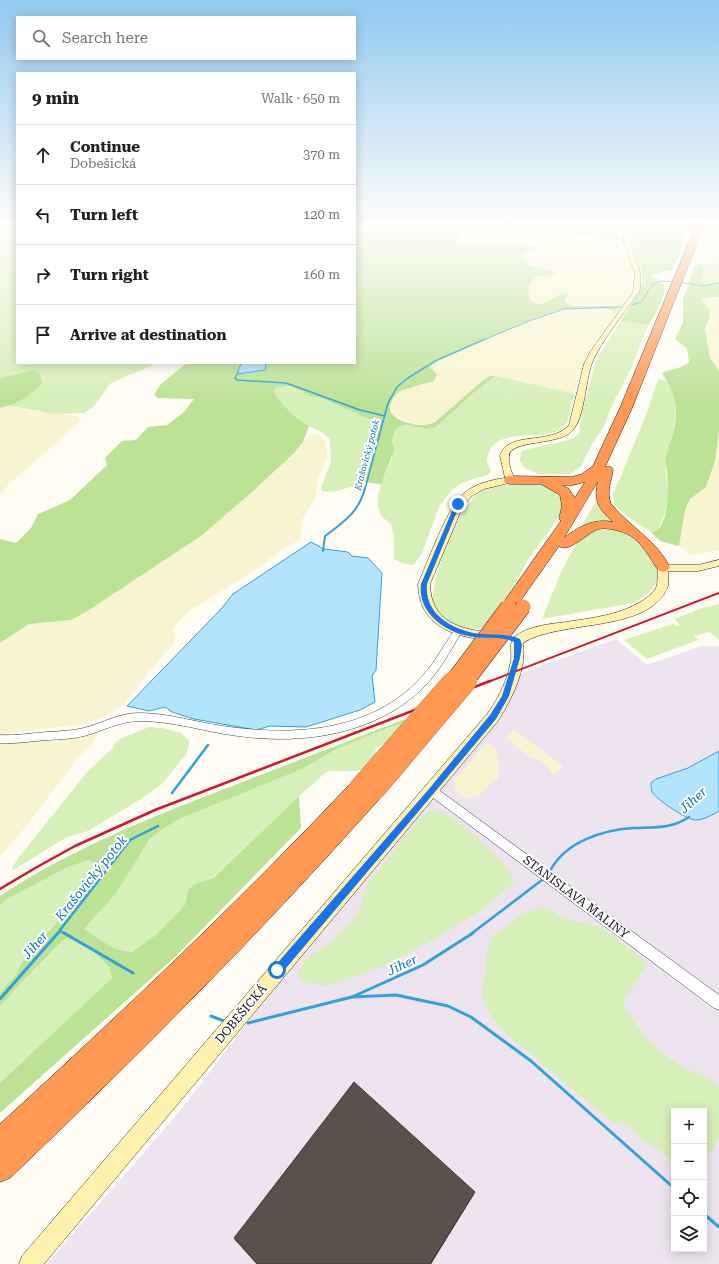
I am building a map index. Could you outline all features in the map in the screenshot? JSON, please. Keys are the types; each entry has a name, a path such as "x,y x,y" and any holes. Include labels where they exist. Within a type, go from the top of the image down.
{"highway":[{"path":"516,607 565,544 576,527 603,468 620,423 678,287"},
{"path":"510,480 561,482 579,480 603,468"},
{"path":"0,1142 102,1047 168,995 274,900 366,790 464,684 516,607 564,526 603,468"},
{"path":"603,468 603,501 614,515 643,539 656,553 663,567"},
{"path":"542,482 557,487 569,496 570,504 564,526"},
{"path":"565,544 583,530 599,525 618,527 643,539"},
{"path":"0,1168 61,1111 168,995"}],"street":[{"path":"638,287 594,352 588,364 570,432 563,436 525,442 509,448 505,452 504,457 510,480 484,485 464,496 458,504 424,584 424,598 432,614 442,622 458,631 485,636 508,637 517,641 536,631 605,619 638,610 650,602 661,590 664,581 663,567 692,568 719,563"},
{"path":"0,740 78,733 96,728 119,718 138,717 156,718 222,730 261,735 289,736 344,726 371,718 391,709 405,698 420,685 434,669 458,631"},
{"name":"DOBEŠICKÁ","path":"30,1264 358,875 432,791 493,717 502,702 517,658 517,641"},
{"name":"STANISLAVA MALINY","path":"432,791 719,1003"}],"shaded area":[{"path":"529,287 633,287 622,304 614,306 570,305 565,301 568,293 563,293 543,304 533,303 529,299"},
{"path":"719,297 719,371 710,358 705,327 710,316 710,311 702,299"},
{"path":"603,308 612,310 615,316 586,356 575,391 569,393 490,376 435,421 427,425 415,424 392,415 391,402 395,395 400,391 431,383 430,367 439,360 532,319 561,309"},
{"path":"12,406 39,412 77,416 82,420 11,482 0,494 0,408"},
{"path":"719,430 719,550 695,555 690,554 679,546 685,510 690,499 706,487 715,461"},
{"path":"312,435 320,435 326,442 327,457 318,479 315,498 302,520 300,540 286,547 258,568 188,612 173,628 176,638 173,645 165,652 123,705 104,717 85,724 0,734 0,643 29,624 71,620 146,573 201,536 252,492 293,454 308,437"},
{"path":"616,639 647,665 702,646 719,646 719,1264 47,1264 180,1111 286,972 524,672"},
{"path":"98,729 93,743 75,762 24,829 0,856 0,743"},
{"path":"514,730 563,766 553,775 545,764 537,759 531,758 506,738 511,731"},
{"path":"488,744 492,745 496,751 499,761 498,779 493,780 479,796 465,799 455,788 454,781 484,746"}],"green space":[{"path":"0,287 16,287 16,364 154,364 111,383 93,407 84,413 54,414 8,406 31,394 42,384 40,374 34,370 0,378"},
{"path":"356,287 530,287 529,297 534,303 539,304 543,304 563,293 568,293 565,301 573,306 614,306 622,304 614,314 612,310 603,308 561,309 532,319 439,360 430,367 437,374 434,381 400,391 395,396 390,406 393,415 404,422 418,425 426,425 434,422 489,376 496,376 472,394 435,428 426,429 406,425 401,426 394,431 392,440 394,451 381,484 362,482 369,452 378,427 374,421 324,399 310,396 289,386 277,387 273,391 289,411 309,426 303,442 293,454 252,492 201,536 86,612 71,620 29,624 0,643 0,539 16,543 31,528 38,514 70,500 107,465 105,458 122,441 136,440 148,427 167,425 184,412 194,399 158,398 154,395 161,384 186,364 242,364 243,374 265,370 266,364 356,364"},
{"path":"641,287 664,287 660,306 648,325 621,321"},
{"path":"687,287 719,287 719,297 702,299 710,311 710,316 705,328 710,358 719,371 719,430 715,461 706,487 690,499 685,510 679,546 660,541 650,531 654,532 659,528 663,522 665,514 668,486 666,456 676,421 673,394 662,373 686,365 689,362 687,348 675,339 683,322 683,299"},
{"path":"621,321 648,325 630,371 627,371 629,373 613,403 604,426 592,444 580,468 569,474 539,474 525,468 520,461 521,452 535,447 568,440 579,434 583,409 596,360"},
{"path":"34,370 40,374 42,384 23,399 12,405 0,408 0,378"},
{"path":"496,376 575,394 568,420 562,428 554,432 510,437 500,440 493,446 488,455 487,463 491,472 460,484 452,490 442,504 440,504 421,555 413,565 404,564 394,559 394,539 391,524 381,516 378,506 378,496 381,484 392,458 392,437 394,431 401,426 406,425 426,429 435,428 472,394"},
{"path":"658,379 667,381 674,397 676,413 670,447 666,458 666,507 661,523 654,532 627,516 615,504 613,495 646,415"},
{"path":"289,386 307,392 310,396 324,399 371,419 377,425 377,432 370,448 365,476 359,485 332,492 322,491 321,488 331,462 330,440 320,431 301,422 289,412 273,391 274,388"},
{"path":"525,484 549,487 558,493 565,503 561,512 534,551 504,602 490,620 478,629 471,629 451,623 438,613 434,607 433,600 437,574 455,525 463,511 472,500 486,489 503,485"},
{"path":"598,498 627,528 581,527"},
{"path":"610,529 623,533 634,539 643,547 657,566 659,574 652,589 633,603 542,619 562,570 577,542 594,530"},
{"path":"719,604 719,640 710,632 694,636 698,640 647,659 624,640 673,624 676,626 680,625 675,619 702,608"},
{"path":"405,719 404,723 387,728 335,750 302,769 179,819 149,840 116,893 84,929 115,949 132,952 157,934 185,905 188,890 195,884 213,878 299,796 301,828 175,957 0,1113 0,1083 112,978 110,968 93,951 67,938 62,941 20,984 0,1007 0,993 16,974 22,962 83,893 96,871 94,864 89,860 68,867 7,899 0,906 0,896 55,863 141,822"},
{"path":"404,723 390,741 377,747 375,751 377,754 364,769 356,771 330,771 324,774 212,878 195,884 188,890 185,905 157,934 132,952 115,949 84,929 100,911 149,840 157,833 179,819 302,769 335,750 387,728"},
{"path":"149,727 162,728 181,733 189,741 186,754 163,783 141,799 88,831 67,837 13,870 12,868 19,857 88,771 112,749 114,744 120,739"},
{"path":"437,810 454,819 477,837 505,865 511,873 514,883 478,912 437,938 379,968 326,986 302,982 298,976 300,968 310,956 324,948 356,917 363,900 367,884 419,819 428,812"},
{"path":"89,860 94,864 96,871 83,893 22,962 16,974 0,993 0,906 7,899 68,867"},
{"path":"544,907 550,909 564,919 599,926 643,959 646,966 622,1003 640,1030 651,1043 667,1057 685,1068 715,1082 719,1087 719,1138 707,1158 707,1108 671,1108 671,1166 663,1152 641,1140 634,1129 627,1124 614,1123 500,1028 486,1008 482,994 488,949 493,937 519,917 537,908"},
{"path":"67,938 93,951 110,968 112,978 0,1083 0,1007 20,984 62,941"}],"water":[{"path":"241,364 266,364 265,370 238,374"},
{"path":"311,542 324,549 348,552 352,556 368,558 382,573 376,670 372,676 375,702 360,710 306,727 270,726 256,730 194,719 172,712 165,707 149,711 127,706 222,608 233,594"},
{"path":"719,751 719,811 702,819 692,819 672,809 652,792 651,783 656,779 688,768"}],"building":[{"path":"354,1082 475,1192 430,1264 257,1264 234,1238"}],"waterway":[{"name":"Krašovický potok","path":"632,305 641,302 651,287"},
{"name":"Krašovický potok","path":"481,341 529,321 564,309 621,307"},
{"name":"Krašovický potok","path":"385,416 388,403 397,387 408,378 435,361 483,340"},
{"path":"238,372 235,378 237,380 286,383 360,410 385,416"},
{"name":"Krašovický potok","path":"365,489 385,416"},
{"name":"Krašovický potok","path":"323,551 325,536 350,516 359,504 365,488"},
{"name":"Krašovický potok","path":"172,793 208,745"},
{"name":"Jiher","path":"550,871 565,852 586,839 609,831 676,824 689,817"},
{"name":"Krašovický potok","path":"60,930 130,840 158,826"},
{"name":"Jiher","path":"471,934 542,880"},
{"name":"Krašovický potok","path":"58,933 60,931 64,933"},
{"name":"Jiher","path":"0,999 58,933"},
{"name":"Jiher","path":"64,933 133,973"},
{"name":"Jiher","path":"352,997 423,965 473,933"},
{"path":"352,997 396,995 448,1006 471,1017 531,1061 671,1185"},
{"name":"Jiher","path":"248,1023 352,997"},
{"name":"Jiher","path":"211,1016 224,1021"},
{"path":"706,1216 719,1227"}],"railway":[{"path":"488,682 719,593"},
{"path":"0,889 75,846 155,810 490,681"}],"route":[{"path":"277,970 432,791 493,717 505,696 514,672 517,658 517,641 513,638 504,636 494,637 474,635 458,631 436,618 425,603 423,593 424,584 458,504"}]}
